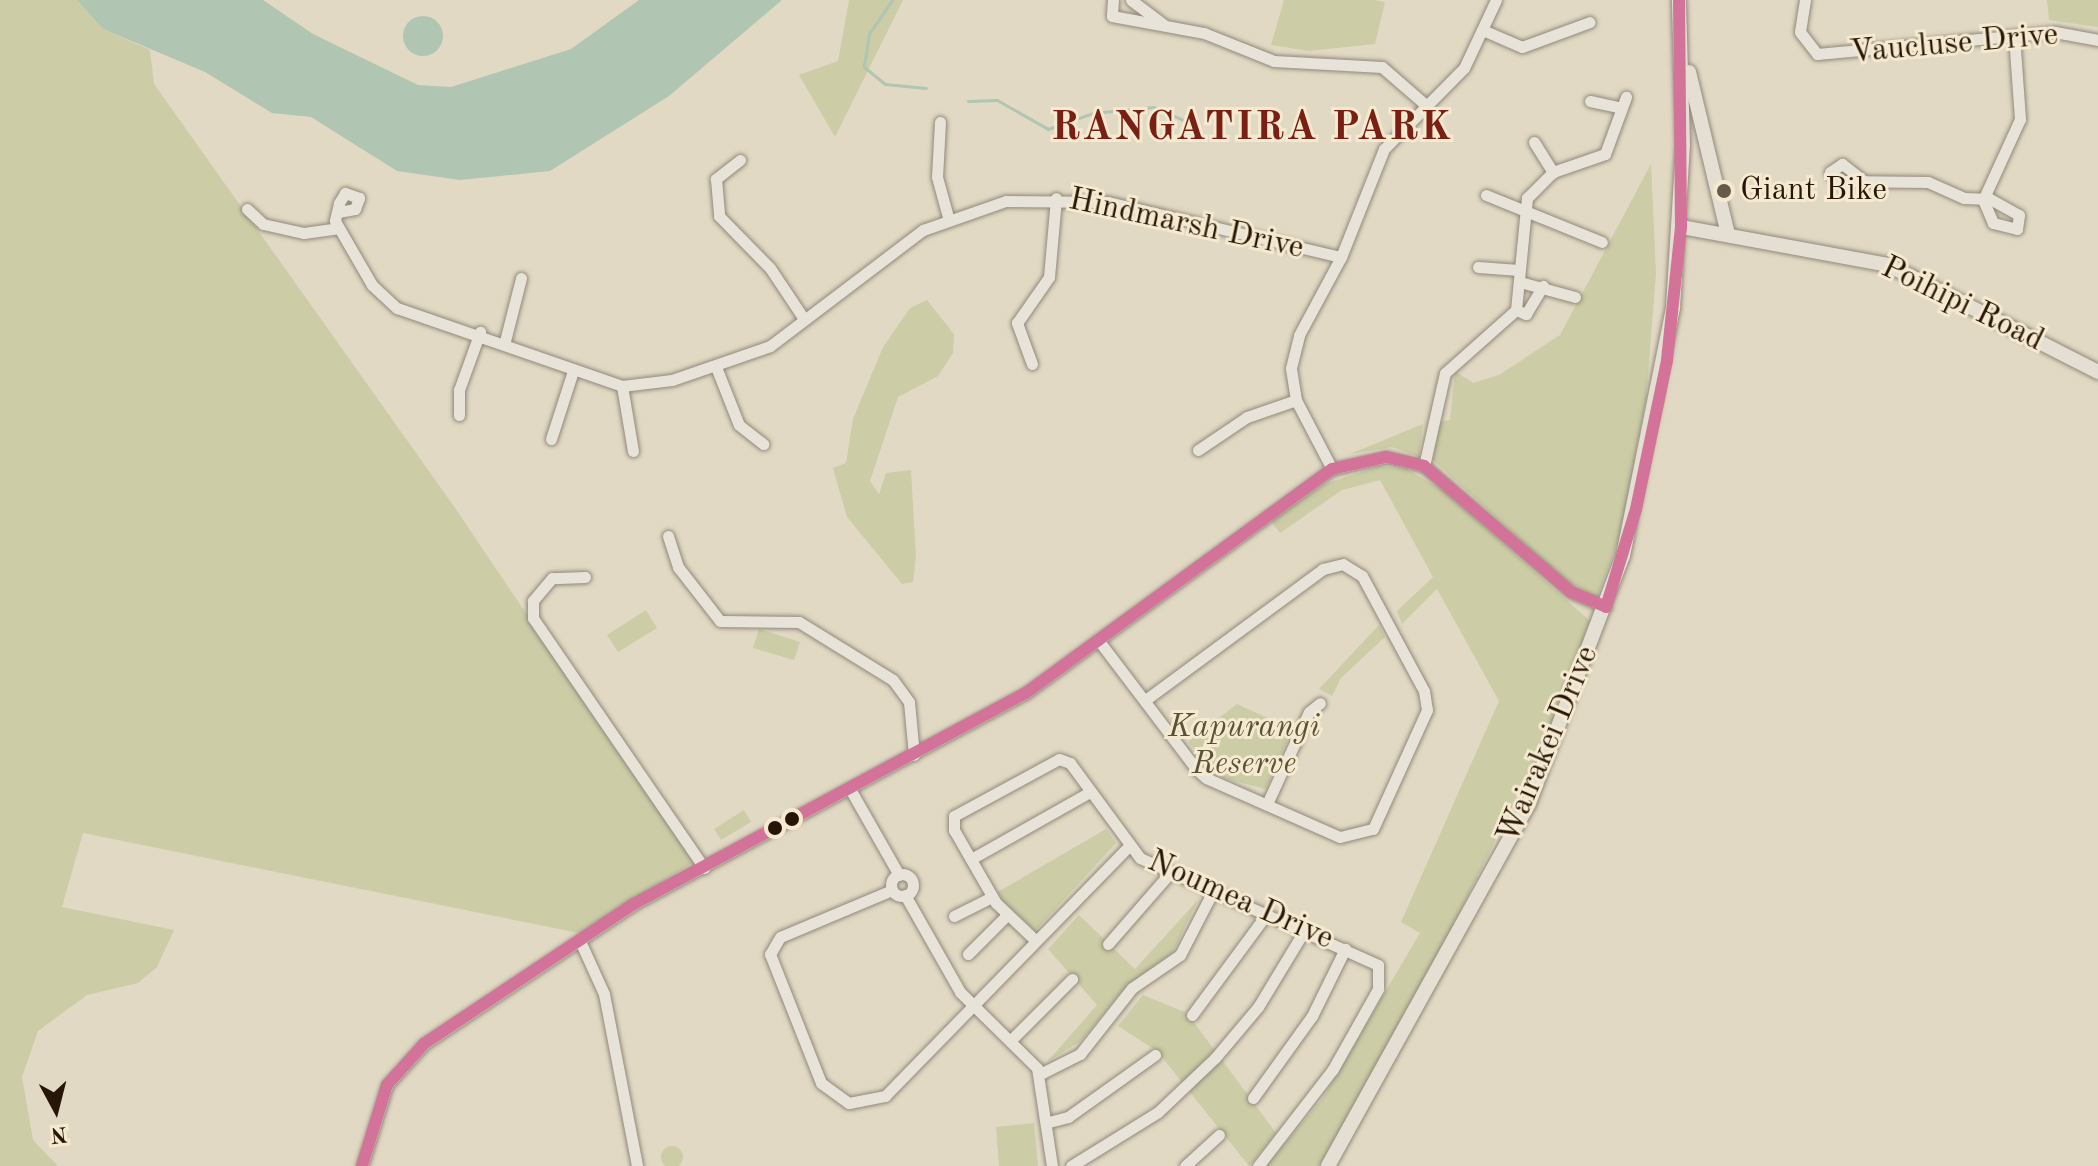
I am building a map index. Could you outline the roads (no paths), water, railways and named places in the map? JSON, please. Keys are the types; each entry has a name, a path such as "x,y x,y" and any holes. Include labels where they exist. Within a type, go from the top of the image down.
{"main road":[{"name":"Wairakei Drive","path":"1328,1166 1506,850 1606,607 1651,444 1681,227 1682,36 1679,0"},
{"path":"1682,36 1715,207 1728,234"},
{"name":"Poihipi Road","path":"1681,227 1888,265 2096,367"}],"street":[{"path":"1113,0 1112,16 1165,25 1295,66 1382,67 1427,106"},
{"path":"1131,0 1165,25"},
{"path":"1332,469 1296,400 1294,350 1341,257 1384,149 1464,68 1485,31 1496,0"},
{"name":"Vaucluse Drive","path":"1805,0 1799,20 1810,50 1833,56 2014,35 2098,40"},
{"path":"1485,31 1522,47 1590,22"},
{"path":"1864,181 1928,182 1983,200 2020,119 2014,35"},
{"path":"1424,466 1445,373 1516,310 1521,213 1553,172 1605,154 1618,107 1626,97"},
{"path":"1590,101 1618,107"},
{"path":"940,122 937,177 948,217"},
{"path":"1534,142 1553,172"},
{"path":"740,160 716,179 719,216 770,268 804,319"},
{"path":"1486,195 1521,213 1602,242"},
{"path":"1032,364 1017,323 1049,277 1056,198"},
{"name":"Hindmarsh Drive","path":"338,228 372,285 397,308 505,341 572,374 622,386 716,367 770,346 893,249 948,217 1006,201 1056,198 1108,202 1341,257"},
{"path":"247,209 263,224 304,233 338,228 338,212"},
{"path":"1478,267 1520,276 1575,297"},
{"path":"505,341 521,278"},
{"path":"1516,310 1526,314 1543,286"},
{"path":"459,415 459,390 480,332"},
{"path":"716,367 739,425 763,444"},
{"path":"551,439 572,374"},
{"path":"622,386 633,451"},
{"path":"1198,450 1247,417 1296,400"},
{"path":"362,1166 377,1105 410,1056 580,941 704,868 1026,693 1332,469 1386,457 1424,466 1571,592 1606,607"},
{"path":"668,536 678,567 720,621 799,622 893,680 909,702 914,755"},
{"path":"1099,641 1145,700 1206,778 1340,837 1362,836 1380,818 1425,719 1424,691 1353,567 1323,569 1145,700"},
{"path":"585,577 552,578 533,601 533,618 704,868"},
{"path":"1267,804 1309,712 1320,703"},
{"path":"1035,940 992,897 954,830 959,809 1053,759 1070,763 1129,846"},
{"path":"850,789 899,875 911,880 905,895"},
{"path":"971,859 1090,792"},
{"name":"Noumea Drive","path":"973,1005 1129,846 1170,873 1378,965 1381,982 1317,1094 1258,1166"},
{"path":"1108,944 1170,873"},
{"path":"899,875 892,890 780,937 770,954 821,1083 849,1103 885,1096 973,1005"},
{"path":"892,890 905,895 973,1005 1012,1039 1040,1074 1049,1122 1052,1166"},
{"path":"1040,1074 1080,1054 1132,988 1180,955 1213,891"},
{"path":"954,916 992,897"},
{"path":"968,954 1007,915"},
{"path":"1192,1015 1266,915"},
{"path":"1071,1166 1148,1119 1208,1066 1258,1007 1304,931"},
{"path":"580,941 604,994 637,1166"},
{"path":"1253,1098 1312,1016 1345,949"},
{"path":"1012,1039 1072,979"},
{"path":"1049,1122 1068,1117 1155,1055"},
{"path":"1185,1166 1219,1135"}],"waterway":[{"path":"892,0 869,34 864,67 885,84 926,88"},
{"path":"968,101 997,100 1048,129 1093,113 1154,107 1192,124"}],"place":[{"name":"Giant Bike","path":"1724,191"}],"district":[{"name":"RANGATIRA PARK","path":"1252,129"}],"park label":[{"name":"Kapurangi Reserve","path":"1244,748"}]}
